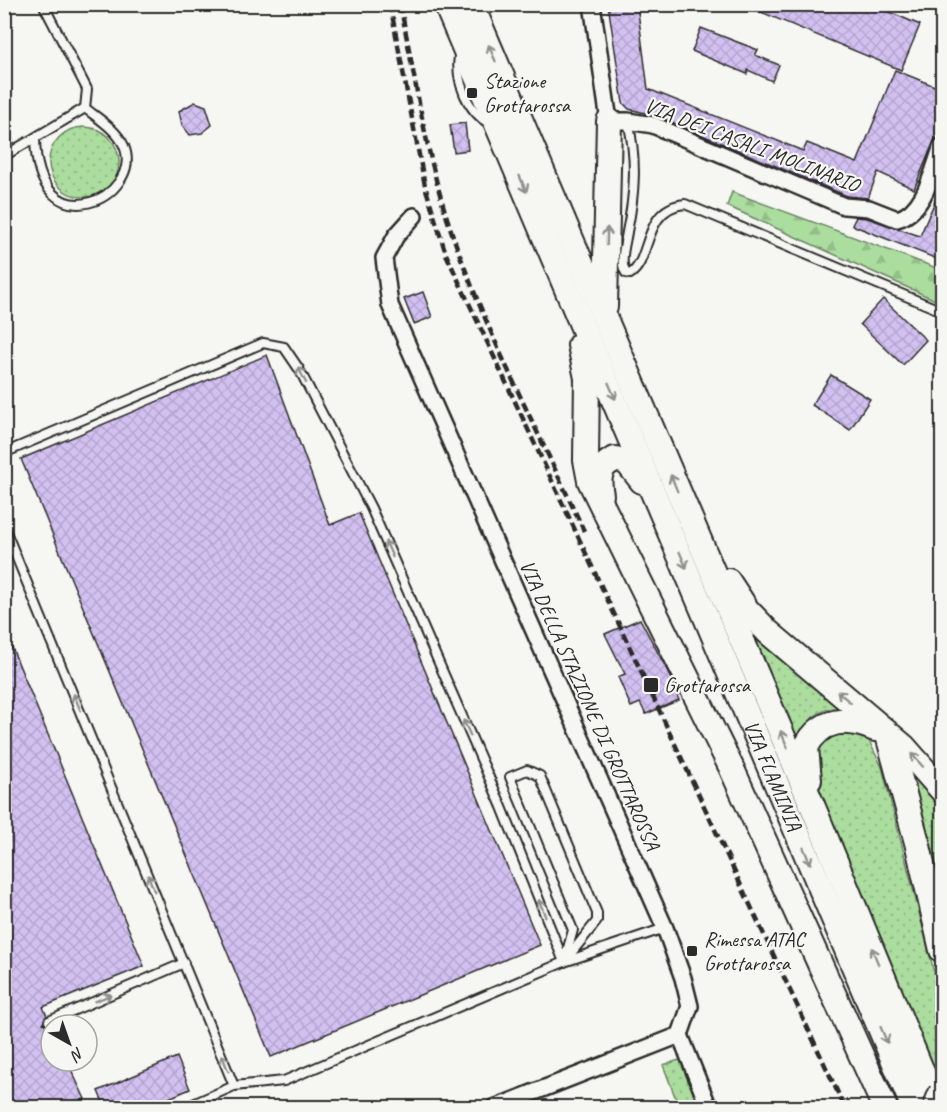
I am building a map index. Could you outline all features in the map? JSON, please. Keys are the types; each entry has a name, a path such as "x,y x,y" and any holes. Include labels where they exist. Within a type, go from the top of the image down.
{"highway":[{"path":"446,4 564,279 587,378 588,473 731,767 885,1107"},
{"name":"VIA FLAMINIA","path":"471,4 815,812 936,1107"},
{"path":"605,315 618,121"},
{"name":"VIA FLAMINIA","path":"564,279 914,1107"},
{"path":"603,507 599,474 603,466 615,459 627,462 660,506"},
{"path":"685,509 747,610 768,632 914,756 942,790"},
{"path":"815,812 805,754 813,735 825,725 843,721 862,724 888,735"},
{"path":"888,735 942,950"},
{"path":"936,1107 942,1091"}],"street":[{"path":"592,4 618,121"},
{"name":"VIA DEI CASALI MOLINARIO","path":"618,121 662,128 844,206 868,208 897,219 909,215 918,205 942,146"},
{"name":"VIA DELLA STAZIONE DI GROTTAROSSA","path":"414,216 396,236 384,258 390,305 666,928 690,1006 680,1035"},
{"path":"494,1107 680,1035 709,1107"}],"lane":[{"path":"42,4 87,89 85,108"},
{"path":"4,156 85,108"},
{"path":"35,138 36,161 41,177 51,191 63,202 77,206 95,202 113,190 122,176 126,165 125,148 118,135 85,108"},
{"path":"618,121 634,152 635,192 623,261 626,273 630,274 637,269 649,236 659,219 675,206 685,204 942,311"},
{"path":"4,453 263,343 284,347 299,369 371,508 502,807 564,962"},
{"path":"4,526 234,1086"},
{"path":"526,770 540,776 597,913 597,921 564,962 573,930 510,777 526,770"},
{"path":"184,1107 234,1086 284,1081 564,962 666,928"},
{"path":"68,1013 184,963"}],"green space":[{"path":"91,127 104,133 113,142 117,148 119,162 117,176 109,187 98,195 77,197 59,187 51,176 49,155 59,137 70,129"},
{"path":"732,192 942,270 942,303 727,206"},
{"path":"750,631 842,707 826,710 813,717 797,744"},
{"path":"837,728 868,739 882,767 942,1003 942,1052 933,1078 817,785 811,754"},
{"path":"909,763 933,796 942,815 942,892"},
{"path":"683,1059 702,1107 679,1107 663,1065"}],"building":[{"path":"608,4 637,4 648,89 803,151 807,143 857,163 895,70 942,89 942,122 914,189 878,172 868,198 847,196 657,116 629,109 623,103"},
{"path":"871,4 920,25 901,70 744,5"},
{"path":"701,28 758,50 755,55 779,65 772,81 748,70 747,74 692,51"},
{"path":"195,102 206,106 212,125 202,133 190,135 182,125 179,111"},
{"path":"465,123 468,150 454,152 450,125"},
{"path":"942,185 942,261 852,225 856,217 867,218 920,236"},
{"path":"423,292 432,317 414,324 404,299"},
{"path":"883,299 926,340 903,365 860,324"},
{"path":"267,355 330,525 359,513 540,945 271,1057 21,459"},
{"path":"831,375 870,399 850,430 812,405"},
{"path":"640,619 673,681 671,682 679,700 646,714 640,703 631,707 618,677 625,674 605,634"},
{"path":"5,631 144,966 43,1007 46,1013 39,1013 39,1073 73,1073 85,1099 64,1107 4,1107"},
{"path":"177,1057 190,1089 148,1107 105,1107 98,1091"}],"railway":[{"path":"390,4 425,186 446,254 845,1108"},
{"path":"400,4 432,166 447,218 493,337 584,531"}],"place":[{"name":"Stazione Grottarossa","path":"472,93"},
{"name":"Grottarossa","path":"651,685"},
{"name":"Rimessa ATAC Grottarossa","path":"692,951"}]}
